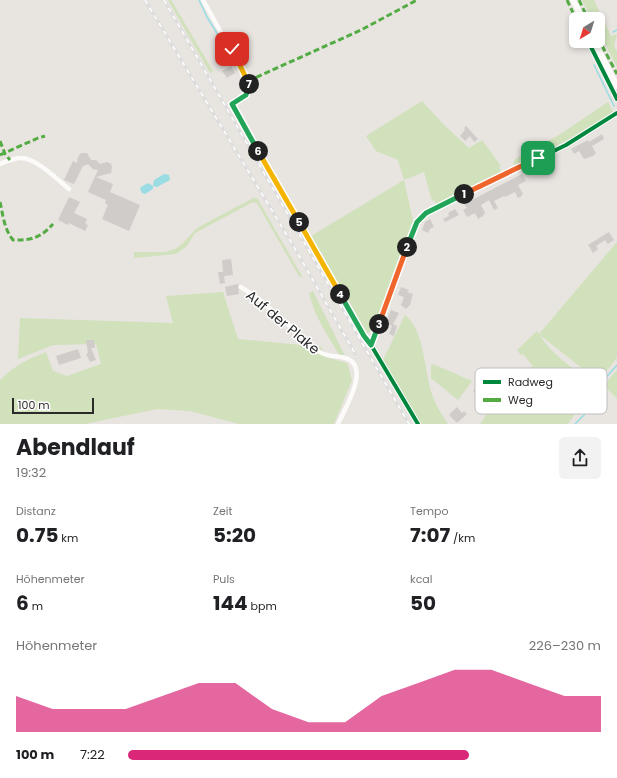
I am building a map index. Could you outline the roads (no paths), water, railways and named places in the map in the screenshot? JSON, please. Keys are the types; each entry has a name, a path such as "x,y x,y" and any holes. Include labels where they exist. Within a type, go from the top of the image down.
{"main road":[{"path":"573,0 579,12"},
{"path":"598,48 617,86"}],"street":[{"path":"203,0 248,81 248,90"},
{"path":"371,345 417,222 426,213 566,145 617,113"},
{"path":"0,164 9,160 22,158 44,168 69,189"},
{"name":"Auf der Plake","path":"241,287 259,299 318,352 325,356 343,358 352,362 356,368 358,379 338,424"}],"water":[{"path":"164,174 169,175 170,180 157,187 153,186 154,180"},
{"path":"148,183 153,186 153,189 145,194 142,193 140,189"}],"waterway":[{"path":"199,0 207,17 232,58"},
{"path":"613,32 617,30"},
{"path":"594,65 614,106"},
{"path":"607,376 617,365"},
{"path":"575,424 585,414"}],"railway":[{"path":"145,0 294,247 357,357"},
{"path":"164,0 409,424"}]}
